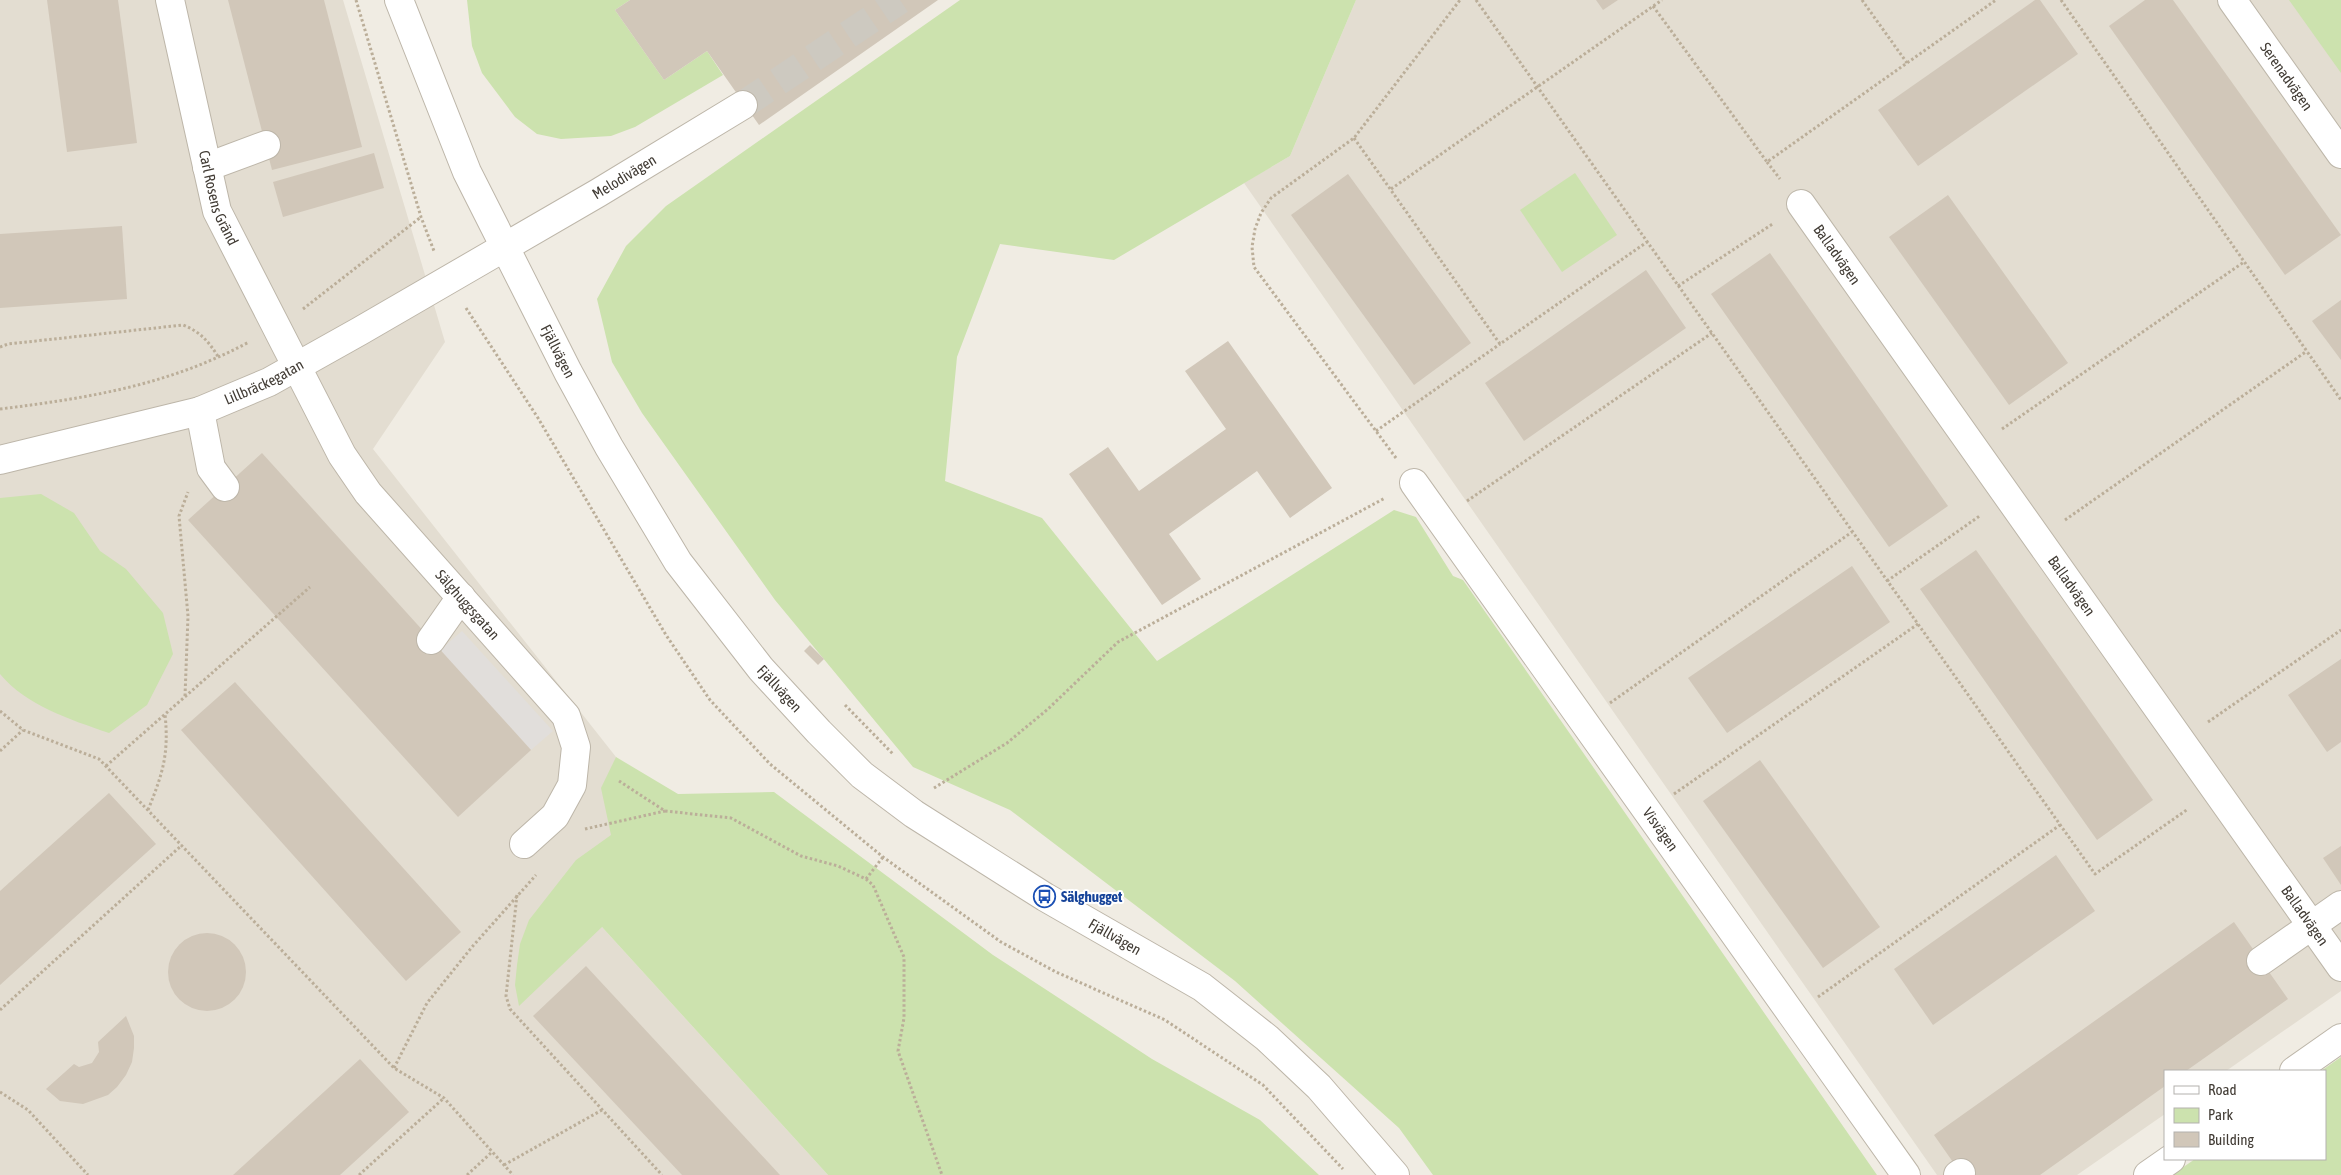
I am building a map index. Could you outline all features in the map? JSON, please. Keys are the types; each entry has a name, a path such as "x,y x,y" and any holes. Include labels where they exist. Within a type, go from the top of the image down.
{"street":[{"name":"Fjällvägen","path":"399,0 467,172 582,397 678,562 761,669 862,775 914,814 1045,898 1202,987 1267,1038 1319,1087 1395,1175"},
{"name":"Serenadvägen","path":"2232,0 2341,154"},
{"name":"Carl Rosens Gränd","path":"171,8 217,211 296,367"},
{"name":"Melodivägen","path":"506,247 744,105"},
{"path":"207,167 266,145"},
{"name":"Balladvägen","path":"1801,204 2341,966"},
{"name":"Lillbräckegatan","path":"0,460 200,411 269,382 506,247"},
{"name":"Sälghuggsgatan","path":"296,367 342,455 368,493 566,716 576,747 572,785 554,816 524,844"},
{"path":"200,411 218,477"},
{"name":"Visvägen","path":"1414,483 1906,1175"},
{"path":"431,640 461,597"},
{"path":"2262,961 2341,905"},
{"path":"2295,1070 2341,1038"},
{"path":"2148,1175 2170,1160"}],"path":[{"path":"914,814 933,788 1007,743 1048,709 1118,642 1414,483 1254,267 1252,247 1261,213 1271,198 1354,138 1460,0"},
{"path":"1476,0 2095,874 2216,790"},
{"path":"1391,189 1662,0"},
{"path":"1862,0 1907,63"},
{"path":"1767,162 1996,0"},
{"path":"2060,0 2341,400"},
{"path":"1653,6 1767,162 1801,204 1678,286"},
{"path":"1354,138 1500,344"},
{"path":"0,409 94,396 120,390 178,374 218,358 276,328 421,217"},
{"path":"1376,431 1648,242"},
{"path":"1974,449 2244,262"},
{"path":"0,346 183,325 197,330 210,344 218,358"},
{"path":"1440,519 1712,333"},
{"path":"2038,539 2307,352"},
{"path":"185,696 188,616 179,516 193,481 218,477"},
{"path":"1887,581 2008,496"},
{"path":"1584,721 1852,532"},
{"path":"106,766 310,586"},
{"path":"1648,812 1918,624"},
{"path":"2181,741 2341,630"},
{"path":"845,705 900,761"},
{"path":"0,711 23,730 99,760 106,766 394,1068 444,1098 513,1175"},
{"path":"148,810 163,773 167,741 165,714"},
{"path":"0,751 23,730"},
{"path":"619,781 665,811"},
{"path":"926,783 933,788"},
{"path":"579,831 665,811 731,818 801,856 838,866 866,879 873,885 904,957 904,1018 898,1051 942,1175"},
{"path":"1792,1015 2060,825"},
{"path":"0,1010 182,845"},
{"path":"866,879 883,857"},
{"path":"394,1068 427,1003 518,894 540,871"},
{"path":"518,894 506,996 510,1009 662,1175"},
{"path":"0,1092 28,1110 88,1175"},
{"path":"359,1175 444,1098"},
{"path":"504,1165 602,1110"},
{"path":"467,1175 492,1152"}],"shaded area":[{"path":"0,0 343,0 445,342 373,449 616,757 659,838 602,927 828,1175 0,1175"},
{"path":"1356,0 2341,0 2341,991 2227,1070 2164,1070 2164,1115 2077,1175 1937,1175 1244,183 1290,156"},
{"path":"462,631 553,731 531,750 440,650"}],"green space":[{"path":"467,0 630,0 615,10 664,80 707,51 723,75 635,127 611,136 561,139 537,134 515,117 482,73 472,46"},
{"path":"960,0 1356,0 1290,156 1114,260 1000,244 957,357 945,481 1042,518 1157,661 1394,510 1416,517 1453,576 1463,580 1877,1175 1433,1175 1399,1128 1235,981 1010,810 913,767 775,600 642,413 612,362 597,299 626,246 666,206"},
{"path":"2289,0 2341,0 2341,73"},
{"path":"1575,173 1617,235 1562,272 1520,210"},
{"path":"41,494 74,513 100,551 126,569 163,613 173,654 147,705 109,733 64,717 36,703 23,695 0,674 0,498"},
{"path":"616,757 678,794 774,792 993,955 1152,1059 1260,1120 1319,1175 828,1175 602,927 519,1006 515,985 517,965 520,944 529,920 576,860 611,835 601,788"},
{"path":"2341,1057 2341,1175 2172,1175 2194,1160 2326,1160 2326,1070 2322,1070"}],"building":[{"path":"47,0 118,0 137,143 67,152"},
{"path":"228,0 324,0 362,147 272,170"},
{"path":"630,0 938,0 759,125 707,51 664,80 615,10"},
{"path":"1596,0 1618,0 1603,10"},
{"path":"2035,0 2040,0 2078,54 1918,166 1878,110"},
{"path":"2145,0 2173,0 2341,235 2285,275 2109,26"},
{"path":"374,153 384,188 283,217 273,182"},
{"path":"1348,174 1471,343 1414,385 1291,215"},
{"path":"1948,195 2068,363 2009,405 1889,237"},
{"path":"122,226 127,299 0,308 0,234"},
{"path":"1770,253 1948,506 1889,547 1711,294"},
{"path":"1646,270 1686,328 1524,441 1485,383"},
{"path":"2341,300 2341,360 2312,321"},
{"path":"1228,341 1332,488 1290,518 1257,471 1169,534 1201,579 1162,605 1069,474 1108,447 1139,491 1226,429 1185,371"},
{"path":"262,453 531,750 458,817 188,520"},
{"path":"1976,550 2153,800 2097,840 1920,589"},
{"path":"1852,566 1890,622 1727,733 1688,678"},
{"path":"810,645 824,659 818,665 804,651"},
{"path":"2341,659 2341,742 2327,752 2288,695"},
{"path":"235,682 461,932 406,981 181,730"},
{"path":"1760,760 1880,927 1823,968 1703,801"},
{"path":"109,793 156,844 0,985 0,891"},
{"path":"2341,846 2341,885 2323,858"},
{"path":"2056,855 2095,911 1933,1025 1894,969"},
{"path":"2234,922 2288,999 2187,1070 2164,1070 2164,1087 2040,1175 1962,1175 1934,1135"},
{"path":"207,933 222,936 234,945 243,957 246,972 243,987 234,999 222,1008 207,1011 192,1008 180,999 171,987 168,972 171,957 180,945 192,936"},
{"path":"586,966 780,1175 682,1175 533,1016"},
{"path":"126,1016 134,1036 134,1048 132,1062 126,1075 117,1087 108,1095 83,1104 60,1101 46,1089 74,1064 79,1067 92,1063 99,1052 98,1042"},
{"path":"360,1059 409,1112 340,1175 233,1175"}],"tunnel":[{"path":"743,105 900,0"}],"place":[{"name":"Sälghugget","path":"1045,897"}]}
